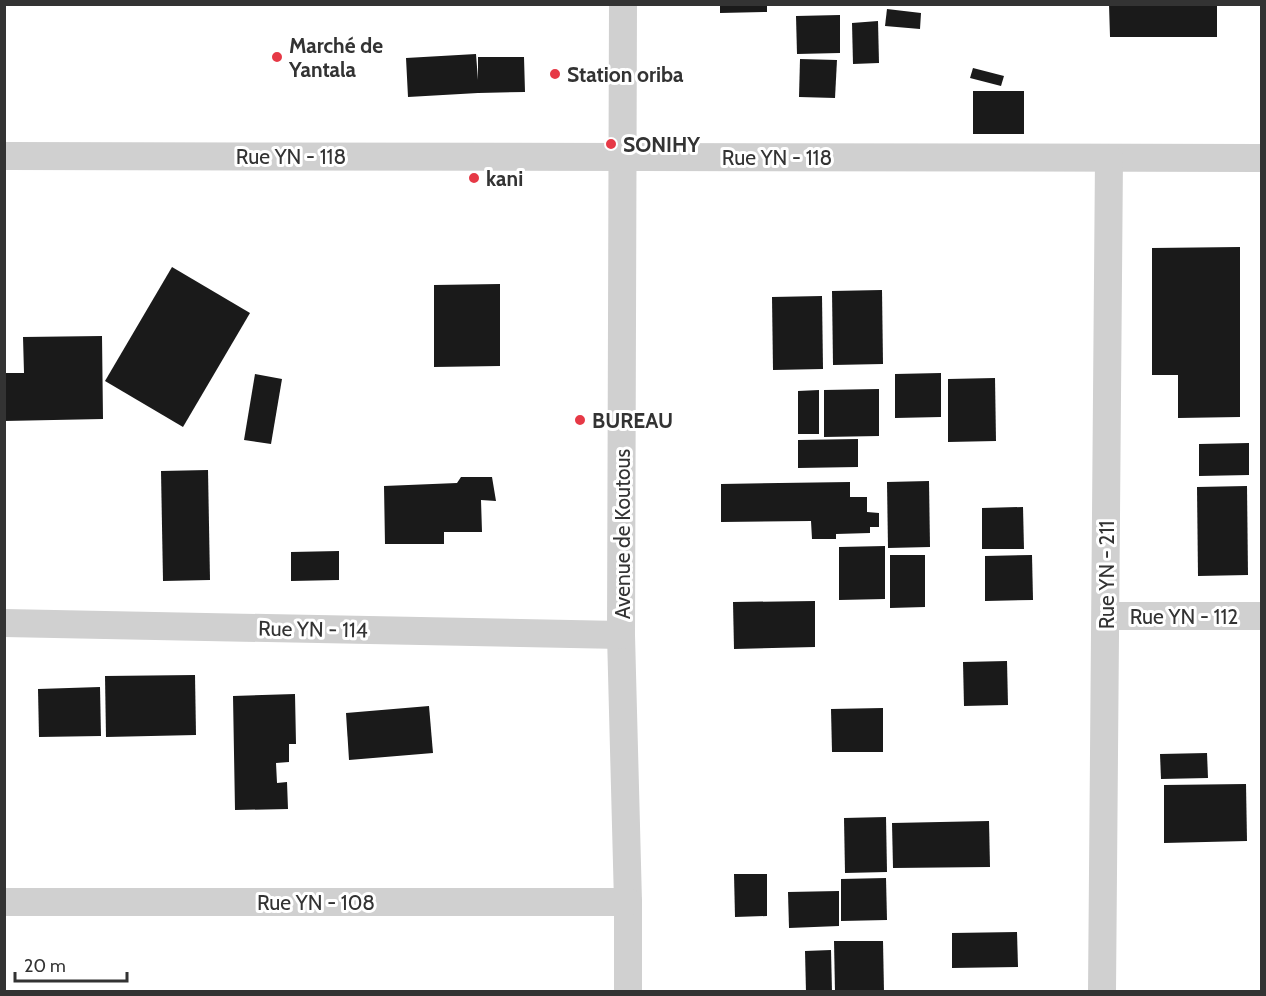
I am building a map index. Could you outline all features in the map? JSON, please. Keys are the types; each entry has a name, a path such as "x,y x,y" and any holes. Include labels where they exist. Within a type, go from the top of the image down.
{"street":[{"name":"Avenue de Koutous","path":"624,4 621,635 628,992"},
{"name":"Rue YN - 118","path":"4,156 1262,158"},
{"name":"Rue YN - 211","path":"1102,992 1109,158"},
{"name":"Rue YN - 112","path":"1106,616 1262,616"},
{"name":"Rue YN - 114","path":"4,623 621,635"},
{"name":"Rue YN - 108","path":"4,902 628,902"}],"building":[{"path":"720,4 767,4 767,12 720,13"},
{"path":"1109,4 1217,4 1217,37 1110,37"},
{"path":"887,9 921,13 920,29 885,26"},
{"path":"840,15 840,53 797,54 796,16"},
{"path":"878,21 879,63 853,64 852,23"},
{"path":"476,54 478,80 478,57 524,57 525,92 408,97 406,58"},
{"path":"800,59 837,60 835,98 799,97"},
{"path":"973,68 1004,76 1001,86 970,78"},
{"path":"973,91 1024,91 1024,134 973,134"},
{"path":"1240,247 1240,417 1178,418 1178,375 1152,375 1152,248"},
{"path":"172,267 250,313 183,427 105,381"},
{"path":"500,284 500,366 434,367 434,285"},
{"path":"882,290 883,364 833,365 832,291"},
{"path":"822,296 823,369 773,370 772,297"},
{"path":"102,336 103,419 4,421 4,373 24,373 23,337"},
{"path":"941,373 941,417 895,418 895,374"},
{"path":"255,374 282,379 271,444 244,440"},
{"path":"995,378 996,441 948,442 948,379"},
{"path":"879,389 879,436 824,437 824,390"},
{"path":"819,390 819,434 798,434 798,391"},
{"path":"858,439 858,467 798,468 798,440"},
{"path":"1249,443 1249,475 1199,476 1199,444"},
{"path":"208,470 210,580 163,581 161,471"},
{"path":"461,477 492,477 496,501 481,500 482,532 444,532 444,544 385,544 384,486 457,483"},
{"path":"929,481 930,547 888,548 887,482"},
{"path":"850,482 850,497 867,497 867,512 879,513 879,527 870,527 870,533 836,534 836,539 812,539 811,521 721,522 721,484"},
{"path":"1247,486 1248,575 1198,576 1197,487"},
{"path":"1023,507 1024,549 982,549 982,508"},
{"path":"885,546 885,599 839,600 839,547"},
{"path":"339,551 339,580 291,581 291,552"},
{"path":"890,555 925,555 925,607 890,608"},
{"path":"1032,555 1033,600 985,601 985,556"},
{"path":"815,601 815,647 734,649 733,602"},
{"path":"1007,661 1008,705 964,706 963,662"},
{"path":"195,675 196,735 106,737 105,676"},
{"path":"100,687 101,736 39,737 38,689"},
{"path":"295,694 296,744 289,744 289,762 276,763 277,783 287,782 288,809 235,810 233,696"},
{"path":"429,706 433,753 349,760 346,713"},
{"path":"883,708 883,752 832,752 831,709"},
{"path":"1207,753 1208,778 1161,779 1160,754"},
{"path":"1246,784 1247,841 1164,843 1164,785"},
{"path":"886,817 887,872 845,873 844,818"},
{"path":"989,821 990,867 893,868 892,823"},
{"path":"734,874 767,874 767,916 735,917"},
{"path":"886,878 887,920 841,921 841,879"},
{"path":"839,891 839,926 789,928 788,892"},
{"path":"1017,932 1018,967 952,968 952,933"},
{"path":"834,941 883,941 884,992 835,992"},
{"path":"831,950 832,992 806,992 805,951"}],"place":[{"name":"Marché de Yantala","path":"277,57"},
{"name":"Station oriba","path":"555,74"},
{"name":"SONIHY","path":"611,144"},
{"name":"kani","path":"474,178"},
{"name":"BUREAU","path":"580,420"}]}
